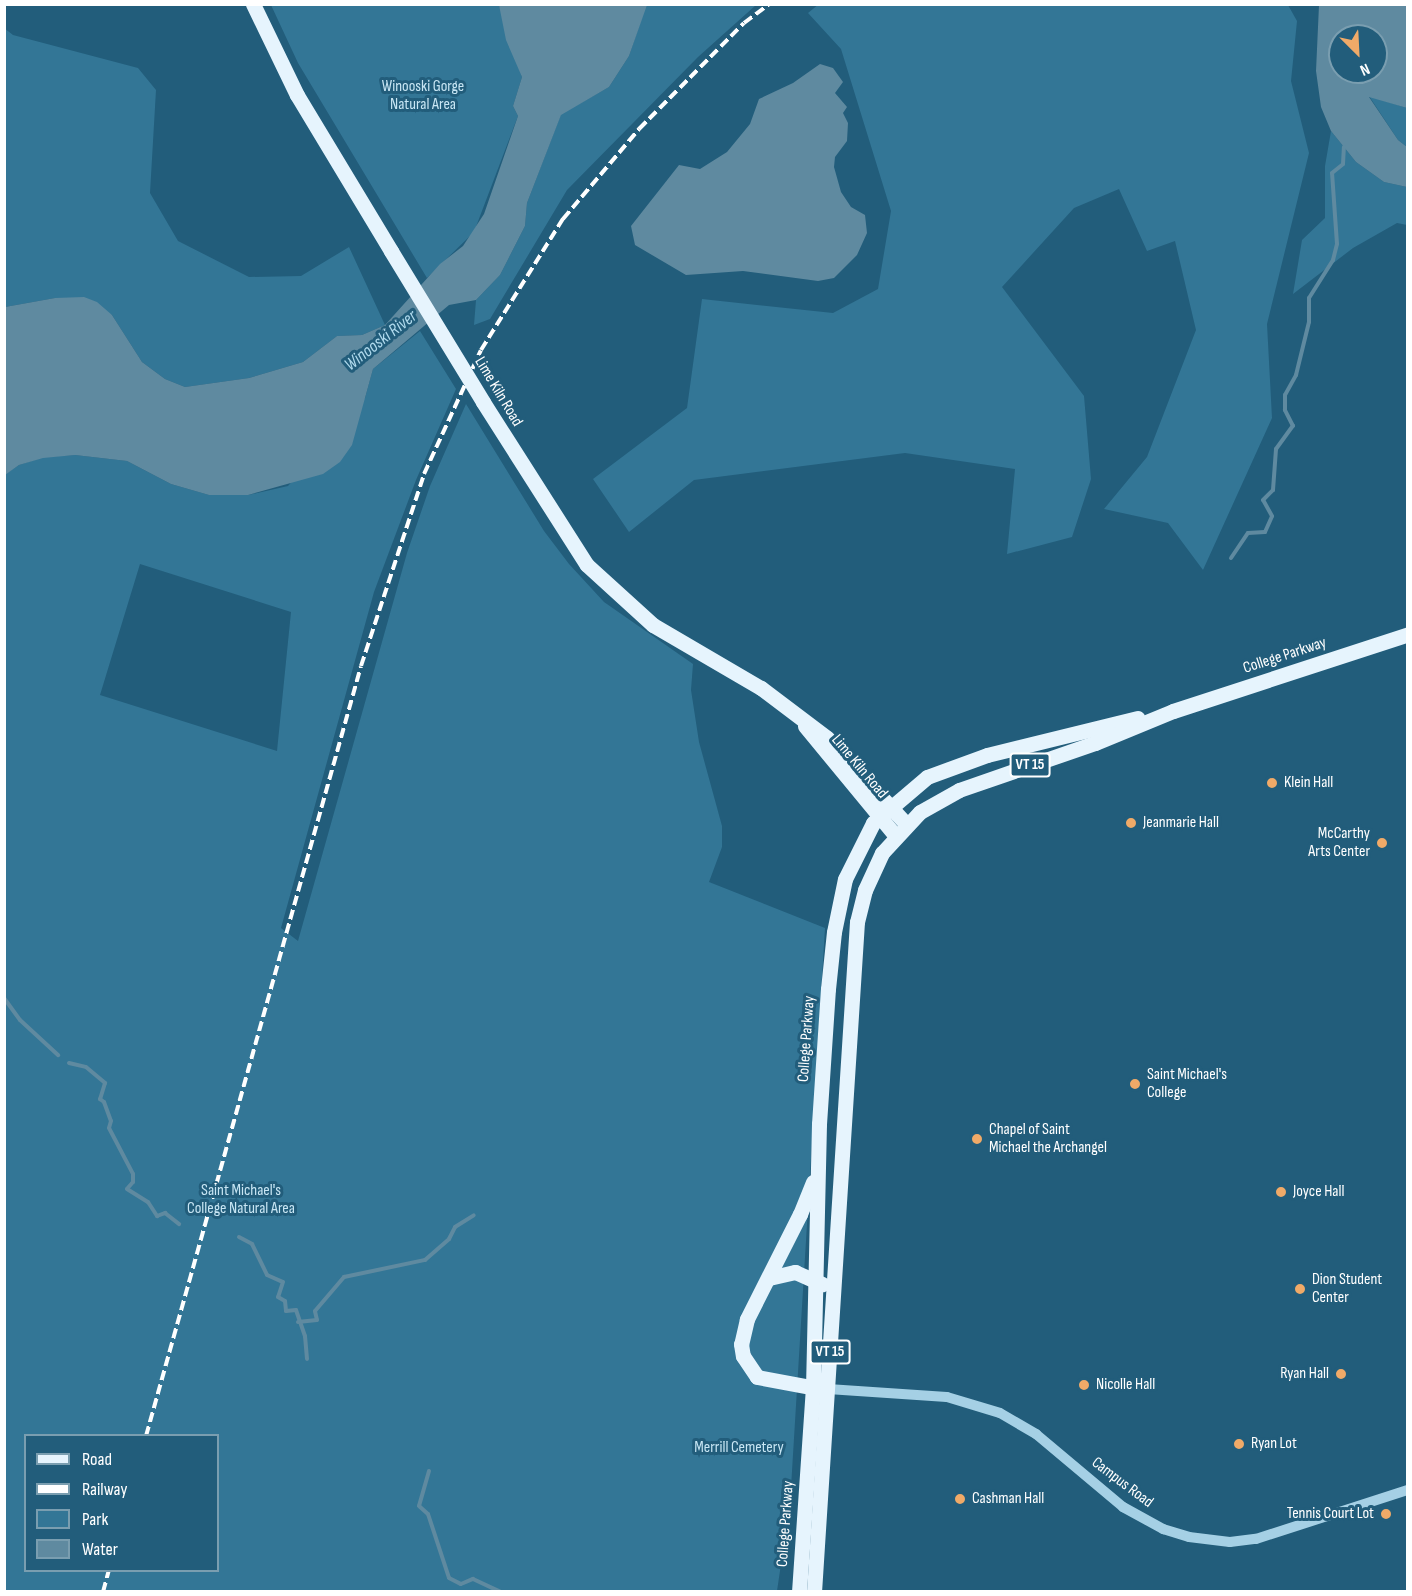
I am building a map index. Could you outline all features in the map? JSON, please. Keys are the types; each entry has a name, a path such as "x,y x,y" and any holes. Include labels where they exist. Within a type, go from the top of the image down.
{"main road":[{"name":"Lime Kiln Road","path":"253,4 297,95 560,528 595,573 653,625 753,683 827,738 889,806 901,830"},
{"name":"College Parkway","path":"814,1592 821,1389 814,1279 828,989 839,901 854,858 878,817 927,777 964,762 1173,711 1406,638"},
{"name":"College Parkway","path":"799,1592 833,1292 857,922 874,870 901,830 959,790 1095,743 1173,711"},
{"name":"Lime Kiln Road","path":"800,718 817,746 878,817 901,830"},
{"path":"818,1161 800,1215 742,1331 743,1356 757,1377 821,1389"},
{"path":"769,1278 795,1272 814,1279 833,1292"}],"street":[{"name":"Campus Road","path":"821,1389 947,1397 994,1411 1036,1434 1136,1515 1163,1529 1203,1540 1230,1542 1256,1539 1407,1490"}],"green space":[{"path":"819,4 1288,5 1297,21 1291,81 1309,153 1267,324 1272,418 1203,570 1168,523 1104,509 1147,457 1196,330 1175,241 1147,251 1119,189 1074,208 1002,287 1084,396 1091,479 1072,537 1007,554 1015,469 905,453 694,480 629,532 593,479 687,408 702,299 833,313 878,289 891,211 841,49 808,13"},
{"name":"Winooski Gorge Natural Area","path":"271,5 499,5 522,77 513,106 518,116 474,232 427,278 298,63"},
{"path":"646,5 756,5 698,57 567,190 490,319 474,325 476,300 500,275 525,226 527,203 561,114 609,87 629,56"},
{"path":"4,28 13,35 138,68 156,90 150,193 178,241 249,277 301,276 349,247 385,325 362,335 337,336 303,362 249,378 185,387 165,379 142,362 112,315 55,298 5,307"},
{"path":"1369,96 1407,108 1407,147 1398,140"},
{"path":"1331,131 1356,162 1384,182 1407,187 1407,225 1397,223 1353,248 1293,294 1302,240 1325,218 1325,166"},
{"path":"420,331 456,389 416,480 374,592 281,928 298,941 407,553 430,486 466,404 544,531 569,564 604,602 693,664 691,690 699,742 722,826 722,847 709,882 825,928 790,1504 777,1591 5,1591 4,475 19,465 43,457 75,455 127,461 171,484 209,495 248,495 288,486 365,398 373,369","holes":["140,564 291,612 277,751 100,695"]}],"water":[{"name":"Winooski River","path":"499,5 647,5 629,56 609,87 561,115 527,203 525,226 500,275 476,300 449,305 373,369 352,445 340,462 323,474 248,495 209,495 171,484 127,461 75,455 43,458 19,465 5,475 5,307 55,298 84,297 97,302 112,315 142,362 165,379 185,387 249,378 303,362 337,336 362,335 385,325 440,264 463,246 484,214 518,116 513,106 522,77 506,40"},
{"path":"1319,5 1407,5 1407,108 1369,97 1398,140 1407,147 1407,187 1384,182 1356,162 1331,131 1321,107 1316,71"},
{"path":"820,64 833,68 843,82 835,93 847,107 843,113 848,123 847,141 835,157 834,167 841,192 851,207 865,215 867,233 857,255 834,278 818,281 743,271 686,275 635,245 631,226 679,165 700,169 727,152 750,124 759,99 793,83"}],"waterway":[{"path":"1231,558 1248,533 1265,532 1272,516 1263,500 1273,490 1276,449 1293,426 1285,410 1285,395 1296,375 1309,322 1309,298 1333,260 1337,244 1332,173 1343,164 1344,147"},
{"path":"4,998 20,1020 58,1055"},
{"path":"69,1063 86,1067 105,1083 100,1099 104,1102 111,1121 109,1128 133,1174 133,1182 127,1189 148,1202 157,1216 165,1213 179,1224"},
{"path":"298,1322 317,1320 315,1311 344,1277 425,1260 449,1239 455,1227 474,1215"},
{"path":"239,1237 252,1244 267,1275 283,1282 278,1297 285,1301 286,1311 296,1310 305,1336 307,1359"},
{"path":"429,1471 419,1506 428,1514 449,1578 461,1584 473,1579 501,1592"}],"railway":[{"path":"147,1434 361,666 424,474 481,350 563,219 639,129 744,23 769,4"},
{"path":"103,1592 108,1572"}],"place":[{"name":"Klein Hall","path":"1272,783"},
{"name":"Jeanmarie Hall","path":"1131,823"},
{"name":"McCarthy Arts Center","path":"1382,843"},
{"name":"Saint Michael's College","path":"1135,1084"},
{"name":"Chapel of Saint Michael the Archangel","path":"977,1139"},
{"name":"Joyce Hall","path":"1281,1192"},
{"name":"Dion Student Center","path":"1300,1289"},
{"name":"Ryan Hall","path":"1341,1374"},
{"name":"Nicolle Hall","path":"1084,1385"},
{"name":"Ryan Lot","path":"1239,1444"},
{"name":"Cashman Hall","path":"960,1499"},
{"name":"Tennis Court Lot","path":"1386,1514"}],"park label":[{"name":"Saint Michael's College Natural Area","path":"241,1200"},
{"name":"Merrill Cemetery","path":"739,1448"}]}
